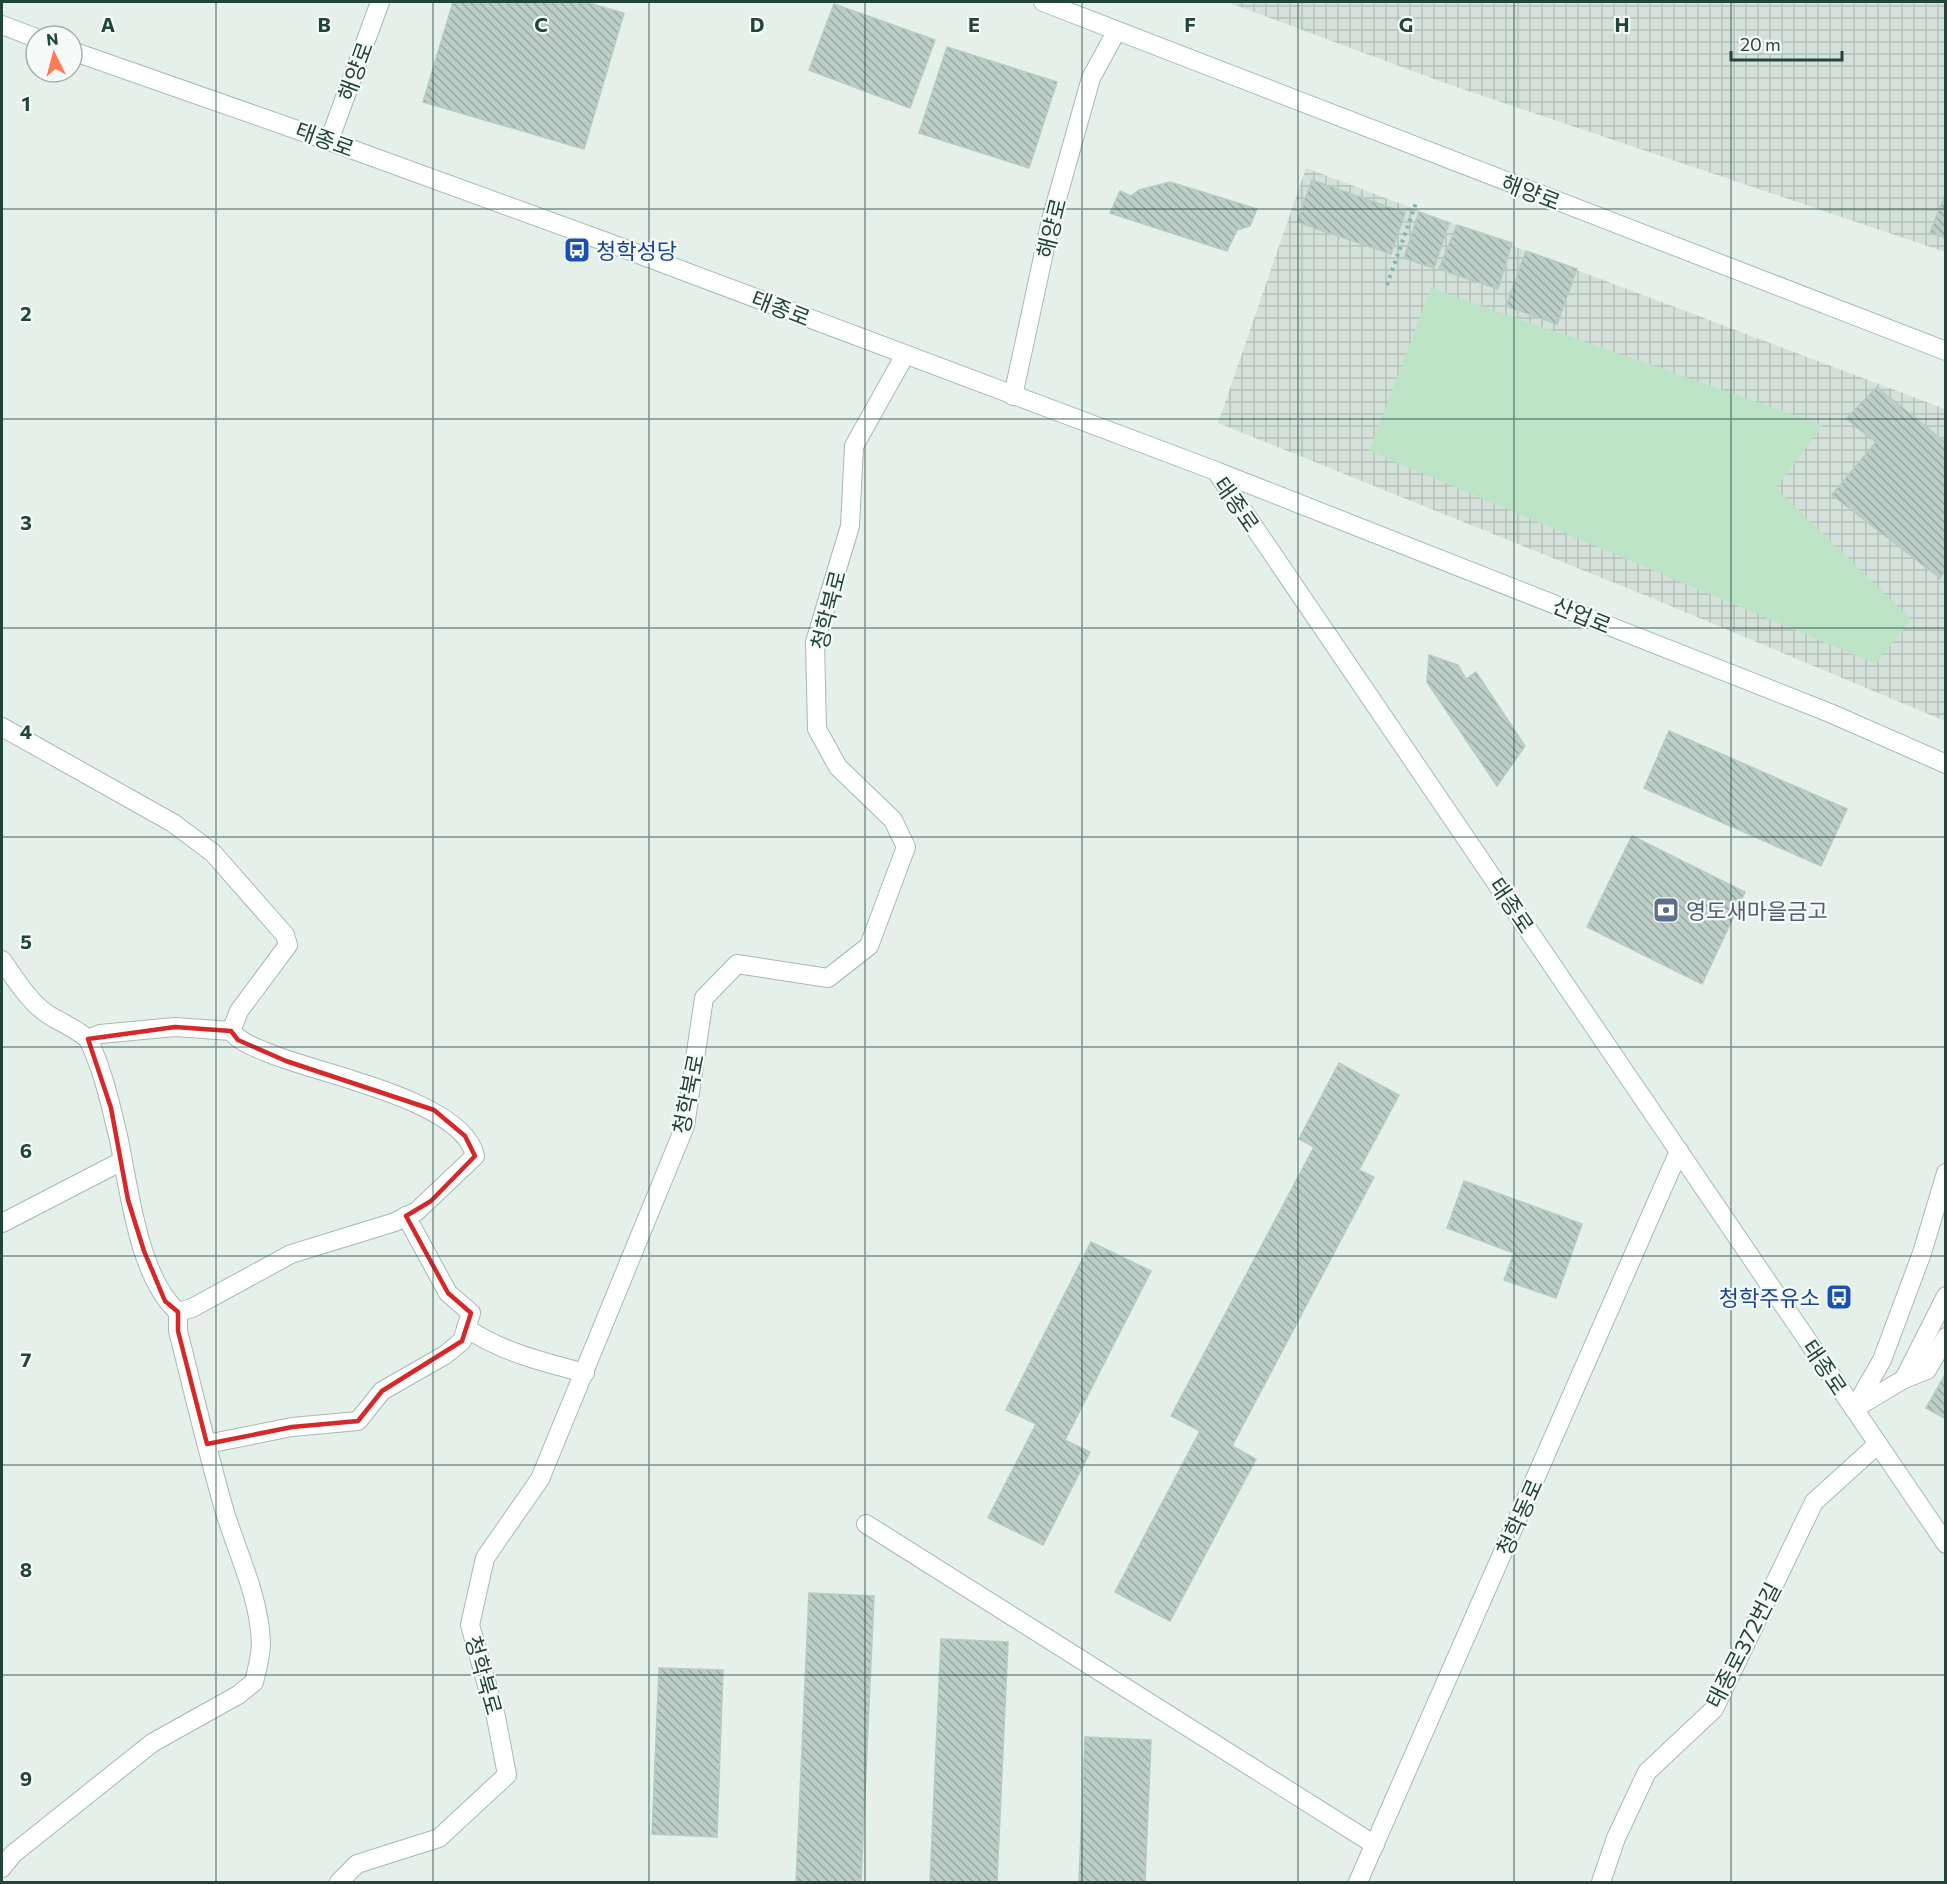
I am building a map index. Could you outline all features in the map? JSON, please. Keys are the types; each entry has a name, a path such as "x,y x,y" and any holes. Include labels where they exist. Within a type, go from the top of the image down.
{"street":[{"name":"해양로","path":"329,141 380,2"},
{"name":"해양로","path":"1042,2 1946,351"},
{"path":"2,25 24,33"},
{"name":"해양로","path":"1013,396 1052,220 1091,78 1116,32"},
{"name":"태종로","path":"84,55 329,141 1216,471 1946,1544"},
{"name":"청학북로","path":"339,1882 357,1864 439,1838 507,1775 496,1718 470,1625 485,1558 540,1479 685,1126 704,998 737,964 828,978 869,946 906,847 893,820 838,767 817,729 815,642 850,526 854,446 905,355"},
{"name":"산업로","path":"1216,471 1830,713 1946,764"},
{"path":"2,728 173,823 213,854 285,935 288,945 239,1011 231,1031"},
{"path":"2,960 27,995 50,1016 74,1027 88,1039 111,1108 128,1200 144,1251 165,1301 178,1312 178,1331 224,1510 250,1579 261,1643 254,1682 238,1695 152,1743 13,1854 2,1868"},
{"path":"88,1039 100,1034 175,1027 231,1031 238,1040 286,1061 434,1110 465,1136 473,1146 475,1156 431,1201 406,1216 373,1230 291,1254 192,1308 178,1312"},
{"name":"청학동로","path":"1358,1882 1679,1151"},
{"path":"2,1223 122,1161"},
{"path":"1854,1409 1886,1350 1922,1253 1946,1173"},
{"path":"207,1444 292,1427 358,1421 382,1391 445,1354 462,1341 471,1313 448,1293 406,1216"},
{"path":"1904,1379 1946,1296"},
{"path":"466,1328 490,1344 540,1362 585,1372"},
{"path":"1854,1409 1904,1379 1927,1370 1946,1337"},
{"name":"태종로372번길","path":"1601,1882 1616,1838 1647,1772 1714,1709 1814,1502 1878,1444"},
{"path":"866,1524 1375,1845"}],"path":[{"path":"1387,285 1417,200"}],"highlighted area":[{"path":"175,1027 231,1031 238,1040 286,1061 434,1110 465,1136 475,1156 431,1201 406,1216 448,1293 471,1313 462,1341 382,1391 358,1421 292,1427 207,1444 178,1331 178,1312 165,1301 144,1251 128,1200 111,1108 88,1039"}],"shaded area":[{"path":"1227,2 1945,2 1945,252 1442,82"},
{"path":"1306,168 1945,409 1945,721 1642,594 1218,423"}],"green space":[{"path":"1431,288 1823,425 1776,488 1911,619 1876,664 1369,451"}],"building":[{"path":"453,2 585,2 624,13 584,149 423,102"},
{"path":"834,4 935,40 910,108 809,70"},
{"path":"947,47 1057,82 1029,168 919,133"},
{"path":"1312,180 1405,213 1391,254 1297,222"},
{"path":"1170,182 1257,209 1250,226 1237,230 1227,251 1110,213 1120,191 1131,196 1139,190"},
{"path":"1946,192 1946,238 1930,233"},
{"path":"1419,212 1449,223 1434,268 1404,258"},
{"path":"1457,225 1512,243 1498,289 1439,269"},
{"path":"1526,251 1577,269 1557,324 1506,306"},
{"path":"1877,387 1946,443 1946,570 1940,578 1832,495 1876,442 1846,419"},
{"path":"1429,655 1458,665 1466,679 1476,672 1525,746 1497,786 1427,682"},
{"path":"1669,731 1847,809 1821,866 1644,788"},
{"name":"영도새마을금고","path":"1632,836 1745,892 1702,984 1587,927"},
{"path":"1339,1063 1399,1095 1359,1170 1374,1177 1232,1446 1256,1459 1170,1621 1115,1592 1200,1431 1171,1416 1314,1147 1299,1139"},
{"path":"1464,1181 1582,1224 1556,1298 1504,1280 1514,1253 1447,1228"},
{"path":"1091,1242 1151,1271 1065,1440 1090,1452 1043,1545 988,1518 1036,1424 1006,1410"},
{"path":"1946,1373 1946,1419 1926,1408"},
{"path":"809,1593 874,1596 861,1882 796,1882"},
{"path":"941,1639 1008,1642 997,1882 930,1882"},
{"path":"659,1668 723,1670 717,1837 652,1834"},
{"path":"1085,1737 1151,1740 1145,1882 1079,1882"}],"place":[{"name":"청학성당","path":"577,250"},
{"name":"영도새마을금고","path":"1666,910"},
{"name":"청학주유소","path":"1839,1297"}]}
